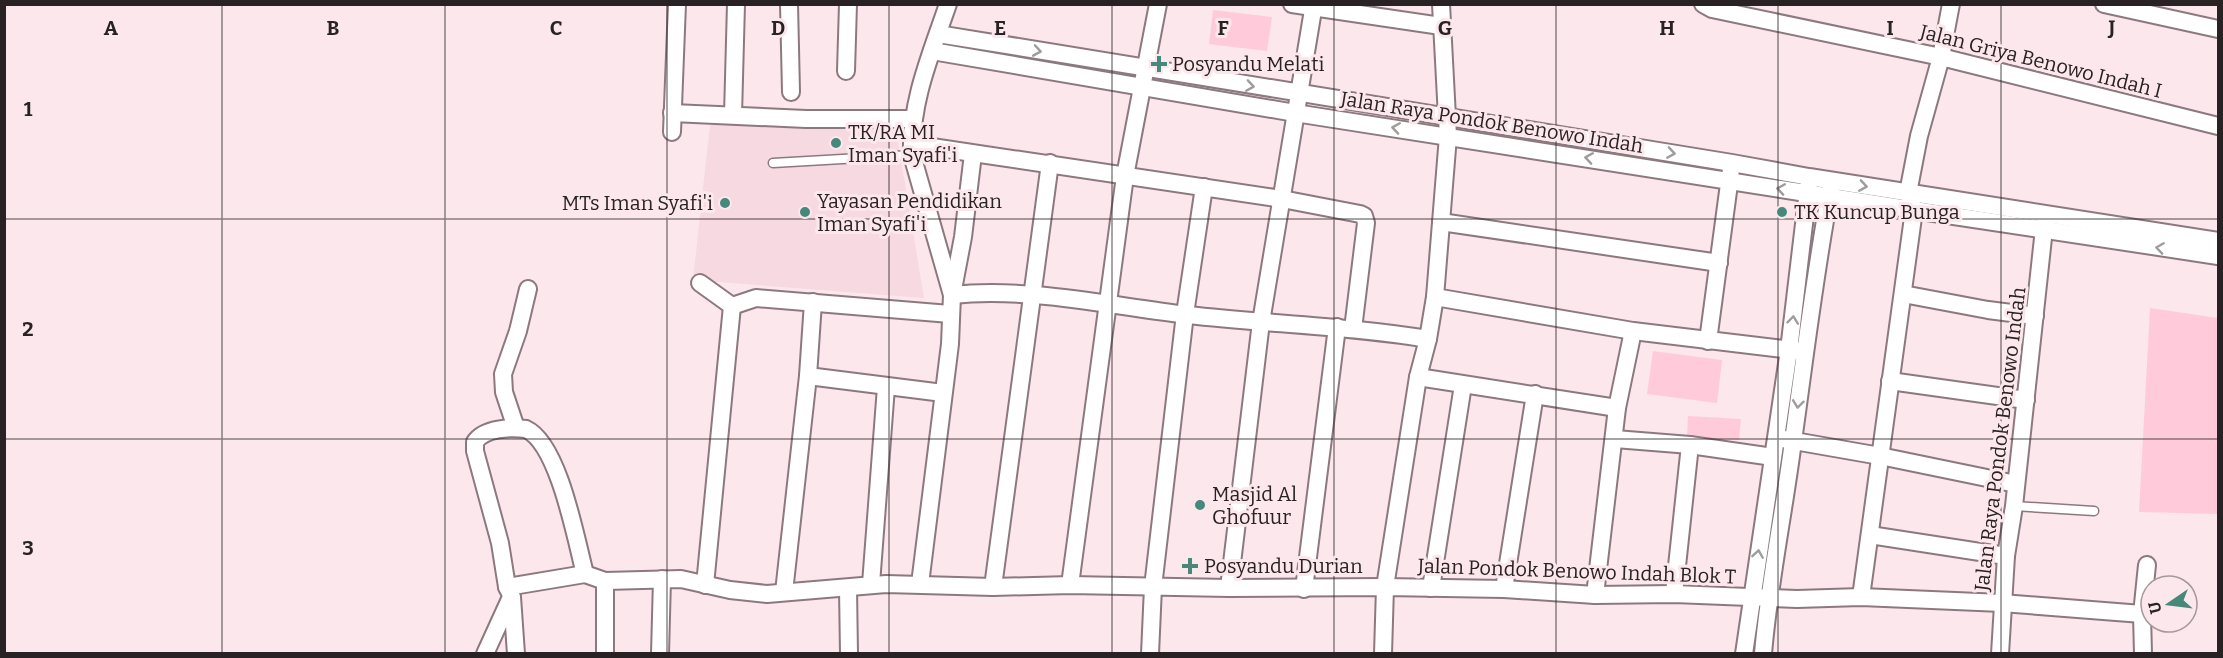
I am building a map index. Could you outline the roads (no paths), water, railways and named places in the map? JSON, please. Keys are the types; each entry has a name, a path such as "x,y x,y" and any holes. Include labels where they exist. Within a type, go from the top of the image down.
{"street":[{"path":"672,132 677,4"},
{"path":"733,115 736,4"},
{"path":"789,4 791,92"},
{"path":"846,71 848,4"},
{"path":"948,4 923,77 912,119 912,149 952,295"},
{"path":"1070,585 1125,176 1158,4"},
{"path":"1292,4 1441,26"},
{"path":"1383,654 1386,587 1418,377 1428,339 1435,297 1448,136 1441,4"},
{"path":"1861,597 1914,210 1908,193 1919,136 1941,57 1951,4"},
{"path":"2104,4 2218,29"},
{"path":"1229,588 1261,322 1314,6"},
{"name":"Jalan Griya Benowo Indah I","path":"1707,7 1941,57 2218,126"},
{"name":"Jalan Raya Pondok Benowo Indah","path":"938,34 1732,163 1809,185 1914,210 2218,241"},
{"name":"Jalan Raya Pondok Benowo Indah","path":"932,51 1296,113 1728,180 1809,185"},
{"path":"672,113 807,119 912,119"},
{"path":"912,149 1050,163 1282,199 1360,214 1366,218 1345,328 1304,589"},
{"path":"920,584 950,344 952,295 963,237 973,154"},
{"path":"993,587 1050,163"},
{"path":"1708,341 1732,163"},
{"path":"1744,654 1760,597 1793,440 1796,351 1809,185"},
{"path":"1150,654 1153,587 1185,314 1204,187"},
{"path":"1763,654 1760,597 1773,457 1831,189"},
{"name":"Jalan Raya Pondok Benowo Indah","path":"1831,189 1908,193 2218,256"},
{"path":"1441,222 1719,263"},
{"name":"Jalan Raya Pondok Benowo Indah","path":"2000,654 2006,556 2014,506 2047,222"},
{"path":"700,283 732,306"},
{"path":"516,428 504,392 503,374 518,331 528,289"},
{"path":"952,295 975,293 1108,303 1185,314 1345,328 1428,339"},
{"path":"1903,294 1988,310 2035,316"},
{"path":"1435,297 1633,331 1796,351"},
{"path":"732,306 756,298 950,314"},
{"path":"784,592 808,376 813,302"},
{"path":"705,585 732,306"},
{"path":"1595,595 1617,408 1633,331"},
{"path":"808,376 943,393"},
{"path":"1418,377 1617,408"},
{"path":"1890,381 2026,400"},
{"path":"1431,588 1463,385"},
{"path":"871,584 886,387"},
{"path":"1504,589 1535,394"},
{"path":"516,654 509,592 500,543 474,445 476,439 484,433 516,428 531,431 550,457 567,504 585,574"},
{"path":"1776,437 2016,484"},
{"path":"1615,439 1689,445 1773,457"},
{"path":"1674,594 1689,445"},
{"path":"1870,535 2006,556"},
{"path":"2146,574 2147,565"},
{"path":"509,592 585,574 605,581 605,654"},
{"path":"660,654 662,579"},
{"name":"Jalan Pondok Benowo Indah Blok T","path":"605,581 681,579 753,593 848,588 871,584 993,587 1070,585 1304,589 1386,587 1504,589 1595,595 1674,594 1797,599 1861,597 2002,603 2139,614"},
{"path":"848,588 849,654"},
{"path":"485,654 509,592"},
{"path":"2142,634 2143,654"}],"lane":[{"path":"773,163 912,149"},
{"path":"2014,506 2094,511"}],"place":[{"name":"Posyandu Melati","path":"1159,64"},
{"name":"TK/RA MI Iman Syafi'i","path":"836,143"},
{"name":"MTs Iman Syafi'i","path":"725,203"},
{"name":"Yayasan Pendidikan Iman Syafi'i","path":"805,212"},
{"name":"TK Kuncup Bunga","path":"1782,212"},
{"name":"Masjid Al Ghofuur","path":"1200,505"},
{"name":"Posyandu Durian","path":"1190,566"}]}
